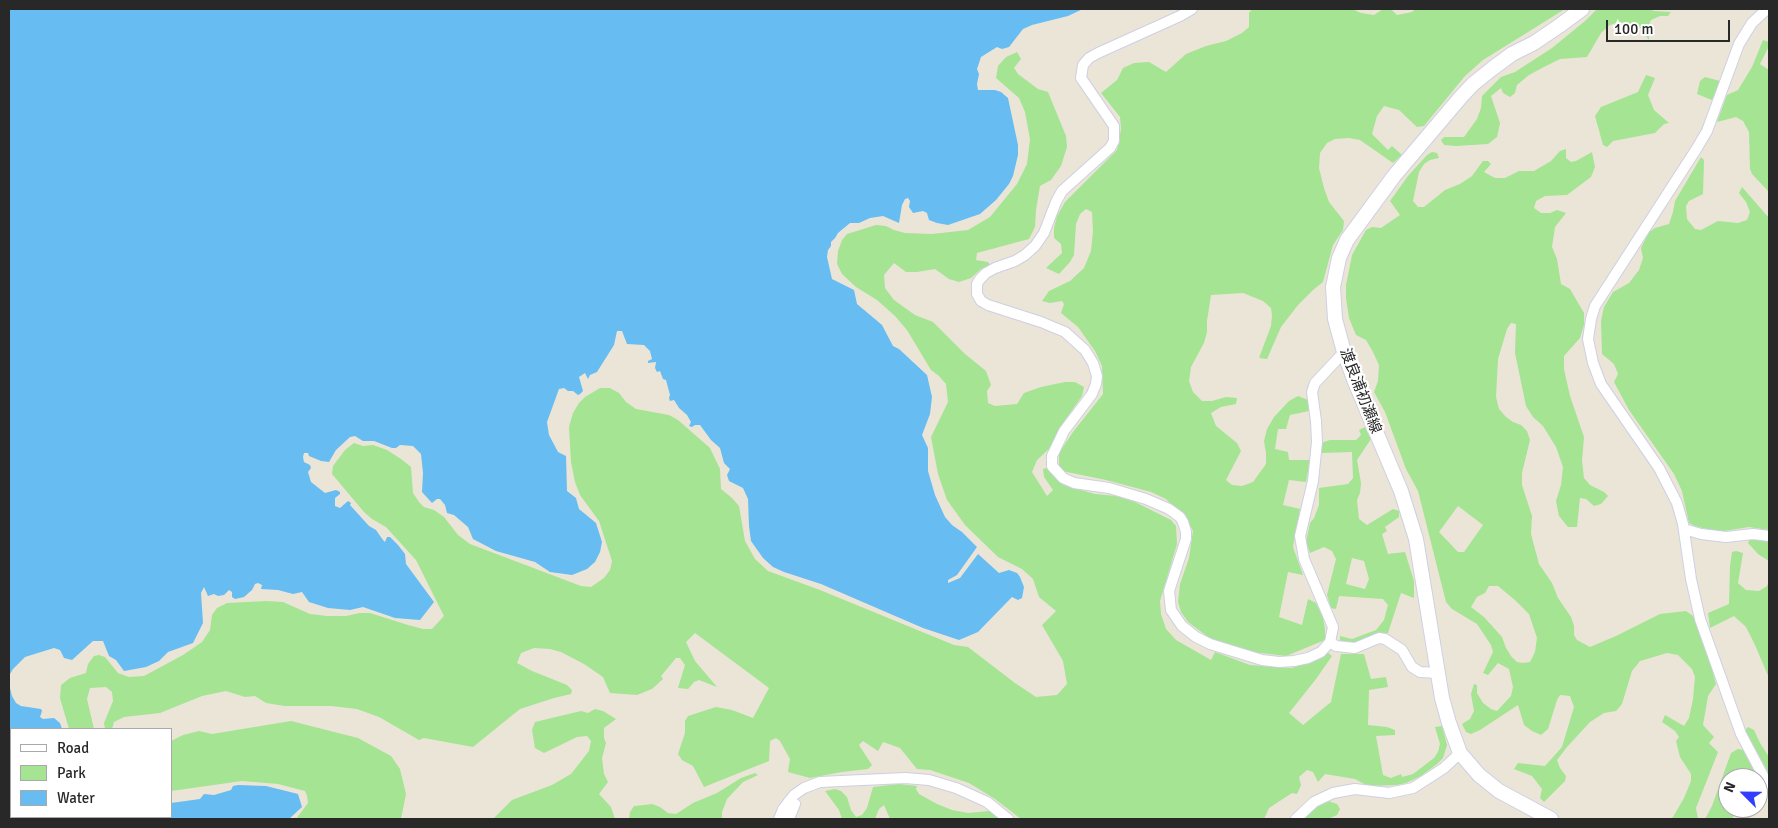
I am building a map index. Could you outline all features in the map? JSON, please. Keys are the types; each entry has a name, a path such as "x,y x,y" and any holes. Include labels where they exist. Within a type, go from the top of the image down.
{"main road":[{"name":"渡良浦初瀬線","path":"1551,819 1499,792 1478,775 1460,753 1449,723 1438,673 1416,539 1401,492 1344,352 1335,319 1333,287 1339,258 1346,240 1359,221 1394,176 1473,84 1512,54 1534,43 1582,9"}],"street":[{"path":"1192,9 1098,53 1089,58 1083,65 1081,78 1114,126 1114,141 1110,148 1062,191 1044,233 1035,246 1015,261 986,273 977,284 977,294 981,301 988,305 1065,332 1085,350 1093,363 1096,384 1092,394 1064,431 1052,456 1052,466 1063,478 1074,483 1109,488 1146,499 1169,509 1180,517 1186,532 1186,540 1169,591 1172,610 1182,626 1196,637 1210,644 1262,660 1294,661 1308,658 1321,652 1330,642 1333,627 1304,560 1300,536 1313,481 1316,452 1316,421 1312,392 1314,383 1344,352"},
{"path":"1767,9 1744,33 1707,131 1594,306 1589,330 1591,357 1602,384 1668,483 1677,503 1684,529 1691,579 1700,619 1741,734 1769,787"},
{"path":"1684,529 1701,534 1726,537 1752,534 1769,536"},
{"path":"1330,642 1336,646 1355,648 1379,638 1384,639 1402,650 1412,667 1420,672 1438,673"},
{"path":"1296,819 1314,802 1332,793 1355,790 1389,793 1413,788 1444,768 1460,753"},
{"path":"779,819 789,801 804,788 820,782 905,778 929,780 956,788 987,802 1008,819"},
{"path":"789,801 795,804 789,819"}],"green space":[{"path":"1252,9 1352,9 1374,15 1383,9 1391,9 1397,15 1412,12 1415,9 1565,9 1483,60 1465,76 1424,126 1417,127 1399,110 1384,106 1377,116 1372,134 1388,150 1392,146 1402,155 1393,163 1360,140 1349,138 1335,139 1327,143 1320,153 1319,168 1329,202 1344,221 1343,230 1333,245 1323,282 1298,305 1281,327 1267,359 1259,358 1271,326 1271,308 1263,301 1243,293 1211,295 1207,332 1204,343 1191,367 1189,381 1193,392 1202,401 1212,401 1226,397 1237,398 1236,404 1221,407 1211,413 1216,426 1237,443 1241,451 1226,480 1232,485 1242,486 1253,482 1266,464 1264,441 1267,429 1274,417 1289,401 1298,396 1308,400 1309,411 1290,415 1286,429 1278,429 1275,449 1288,452 1289,460 1310,460 1306,482 1289,480 1283,505 1300,509 1293,547 1303,575 1288,572 1279,617 1302,625 1308,599 1316,603 1323,617 1325,640 1286,656 1253,652 1211,639 1188,622 1181,612 1178,602 1180,584 1189,558 1193,531 1189,523 1166,499 1151,492 1062,471 1059,465 1059,453 1103,394 1102,366 1095,351 1078,327 1061,313 1064,304 1062,301 1050,303 1042,301 1049,291 1070,281 1084,268 1091,251 1092,212 1086,209 1080,214 1076,224 1074,255 1070,262 1059,274 1046,268 1062,253 1061,244 1054,238 1054,228 1057,216 1065,202 1117,150 1121,129 1120,117 1101,93 1117,80 1123,68 1134,63 1149,62 1166,72 1186,54 1226,41 1242,33 1249,27 1249,13"},
{"path":"1597,9 1649,9 1671,12 1668,16 1660,16 1651,20 1649,40 1641,29 1619,22 1610,25 1601,33 1587,57 1560,59 1544,67 1529,75 1517,85 1515,93 1510,97 1503,93 1501,88 1491,96 1500,123 1497,137 1488,144 1444,145 1441,140 1444,137 1464,137 1477,119 1481,108 1482,96 1501,77 1515,72 1552,48"},
{"path":"1763,40 1769,42 1769,46 1760,64 1769,70 1769,192 1752,174 1750,169 1749,132 1743,121 1736,117 1717,122 1727,95 1738,90 1752,67"},
{"path":"1017,52 1021,59 1014,68 1018,74 1038,89 1048,92 1066,136 1067,147 1061,166 1051,180 1040,186 1035,227 1029,239 977,253 976,260 988,262 990,265 981,269 971,278 959,282 949,279 935,269 906,272 894,263 884,275 885,288 894,300 915,315 933,322 965,354 986,371 991,385 987,391 988,403 995,406 1017,404 1024,393 1065,382 1075,382 1084,387 1082,396 1065,420 1050,448 1037,460 1032,472 1047,496 1053,490 1044,477 1043,469 1046,468 1063,485 1095,494 1116,496 1133,501 1171,520 1176,526 1177,544 1160,601 1161,614 1166,629 1176,640 1211,660 1215,652 1250,665 1275,667 1292,668 1312,661 1327,652 1332,656 1289,713 1303,725 1331,702 1341,654 1364,654 1371,679 1386,677 1388,687 1369,690 1368,725 1395,730 1395,735 1376,736 1383,775 1391,778 1401,774 1402,777 1413,774 1434,758 1440,744 1435,727 1442,726 1447,745 1443,758 1421,776 1397,785 1368,786 1355,779 1325,774 1318,782 1313,772 1307,770 1299,777 1301,785 1297,794 1292,793 1269,808 1264,819 1021,819 995,799 969,783 930,770 917,769 900,748 883,742 878,751 863,741 859,745 872,765 868,769 810,778 788,772 790,759 780,741 776,738 770,741 769,761 704,787 693,766 682,760 678,754 685,733 685,721 688,716 716,707 732,710 753,718 769,688 695,633 686,642 695,661 717,687 699,680 694,682 688,689 678,688 685,665 680,658 676,658 661,676 663,679 652,689 637,695 610,693 603,677 561,652 534,648 521,653 517,663 567,685 572,690 571,694 520,709 473,747 424,738 419,740 379,717 357,709 331,706 285,706 266,703 255,696 245,697 226,691 202,696 160,713 124,717 114,722 112,728 105,728 104,723 113,701 112,692 106,687 90,688 87,699 94,728 69,728 60,698 61,685 70,678 86,673 88,664 94,656 105,657 118,673 129,677 144,676 183,655 202,642 210,630 212,615 217,608 227,603 283,602 310,614 327,616 370,613 423,629 432,629 444,616 416,560 386,527 364,512 332,474 333,466 345,450 354,443 363,446 373,445 387,450 411,467 413,493 419,502 424,507 434,510 444,517 458,535 470,544 581,586 591,587 604,578 610,570 612,561 599,521 580,495 575,482 571,462 569,427 573,413 579,403 600,388 610,388 619,393 626,402 636,409 669,415 678,420 710,448 720,469 721,489 739,506 745,541 755,559 768,571 820,590 954,645 968,647 1036,697 1057,695 1067,684 1063,661 1042,625 1056,611 1039,597 1033,579 1022,569 998,557 965,525 947,500 938,474 931,437 948,402 946,384 931,370 907,330 895,316 877,300 856,287 842,274 837,264 838,251 842,240 847,234 876,225 886,226 905,233 932,234 968,230 990,217 1017,184 1027,164 1030,139 1025,112 1019,98 996,78 998,66 1006,57"},
{"path":"1646,75 1655,78 1648,95 1654,110 1669,123 1664,124 1655,133 1613,141 1607,147 1603,145 1595,116 1601,107 1638,92"},
{"path":"1705,77 1720,81 1712,100 1697,94 1700,81"},
{"path":"1566,149 1566,158 1571,162 1592,152 1595,167 1591,177 1567,195 1545,196 1536,201 1534,208 1541,213 1550,213 1557,210 1566,213 1555,227 1552,247 1557,259 1561,284 1570,289 1584,313 1584,325 1580,338 1564,356 1564,369 1570,396 1584,437 1582,461 1584,478 1590,485 1608,496 1601,504 1594,506 1586,499 1580,498 1577,527 1568,527 1559,516 1556,501 1561,485 1563,467 1556,447 1543,426 1533,417 1526,406 1515,353 1516,324 1511,323 1507,329 1498,359 1496,397 1499,409 1506,417 1521,425 1527,431 1530,440 1522,473 1522,485 1532,516 1531,534 1539,564 1571,617 1574,635 1577,640 1590,647 1660,614 1686,611 1693,616 1716,684 1708,696 1703,725 1714,737 1709,743 1718,752 1696,808 1698,819 1670,819 1684,798 1691,781 1691,774 1680,757 1676,741 1679,737 1675,731 1662,722 1665,715 1684,726 1689,718 1695,677 1692,669 1678,655 1667,653 1640,661 1632,671 1622,704 1616,711 1604,713 1590,722 1557,760 1566,776 1565,781 1544,802 1540,798 1542,789 1532,776 1514,769 1518,763 1545,766 1562,747 1574,707 1570,696 1560,695 1548,729 1541,735 1524,725 1518,705 1480,730 1471,734 1466,732 1462,724 1470,719 1474,711 1471,694 1474,684 1477,685 1477,693 1483,703 1497,711 1511,696 1513,687 1509,669 1498,663 1488,675 1483,673 1493,652 1491,645 1477,624 1452,609 1446,602 1418,491 1406,469 1385,412 1374,392 1378,381 1379,365 1366,340 1356,335 1349,318 1346,285 1352,255 1366,230 1372,227 1381,228 1400,215 1390,201 1408,176 1427,155 1432,152 1437,153 1439,158 1424,164 1419,172 1413,201 1418,207 1424,207 1445,190 1460,184 1472,176 1483,161 1488,161 1491,164 1484,172 1495,178 1505,178 1519,171 1534,171 1551,161 1560,151","holes":["1458,506 1483,525 1464,552 1458,552 1439,532","1489,586 1498,586 1529,614 1537,638 1535,652 1530,662 1517,662 1506,648 1502,637 1484,617 1471,607 1477,597 1485,593"]},
{"path":"1701,157 1704,160 1703,194 1689,201 1686,206 1687,219 1695,229 1701,230 1718,221 1738,223 1747,220 1750,212 1746,202 1739,193 1742,187 1769,218 1769,530 1749,527 1718,532 1689,523 1682,491 1674,474 1629,410 1614,382 1618,374 1614,364 1602,354 1601,321 1604,307 1613,292 1629,283 1639,270 1643,258 1641,248 1649,232 1669,224 1675,201"},
{"path":"1365,427 1371,439 1357,460 1361,483 1357,500 1359,519 1367,525 1393,509 1399,511 1399,517 1385,527 1387,531 1382,534 1388,554 1405,552 1414,581 1414,598 1401,593 1388,633 1377,635 1353,645 1340,645 1340,636 1352,639 1376,630 1384,620 1388,605 1383,599 1339,596 1336,609 1331,608 1327,595 1336,559 1332,551 1324,547 1310,553 1306,542 1310,523 1319,505 1319,488 1348,484 1353,478 1352,452 1321,453 1321,443 1330,440 1356,440 1361,435 1359,430","holes":["1352,558 1364,561 1369,579 1365,589 1346,584"]},
{"path":"1750,538 1769,541 1769,561 1758,554 1748,543"},
{"path":"1732,552 1743,553 1738,583 1746,590 1759,591 1767,586 1769,580 1769,678 1746,627 1734,616 1710,628 1708,613 1729,604 1730,566"},
{"path":"595,709 603,711 616,719 604,728 606,743 602,758 604,774 608,782 599,794 611,807 615,819 493,819 512,800 552,785 571,774 589,751 591,741 587,736 577,737 544,753 535,748 532,730 535,722 581,711 588,713"},
{"path":"291,721 358,738 391,756 400,769 406,794 401,819 296,819 308,803 305,791 278,784 242,781 172,791 172,740 183,735 199,731 212,734"},
{"path":"1748,727 1754,730 1769,757 1769,774 1768,768 1766,768 1745,730"},
{"path":"1738,749 1744,750 1753,768 1726,768 1731,753"},
{"path":"755,773 758,775 743,782 727,799 722,812 722,819 629,819 630,812 634,806 652,804 668,813 676,814 741,778"},
{"path":"899,784 917,786 916,789 919,794 952,810 968,813 989,811 1003,819 890,819 884,805 879,809 875,819 842,819 839,810 825,791 835,789 841,791 847,797 851,810 856,817 862,815 867,808 873,787"},
{"path":"1718,789 1718,818 1732,819 1705,819"},
{"path":"1328,801 1337,804 1340,809 1337,815 1328,819 1303,819 1318,806"}],"water":[{"path":"9,9 1083,9 1068,16 1023,29 1009,47 1002,49 997,47 981,57 977,69 979,74 978,90 995,90 1008,98 1018,145 1018,155 1013,176 996,200 980,214 948,225 929,220 927,213 923,211 913,213 909,207 910,201 908,198 905,199 899,223 883,216 870,218 859,223 850,223 831,242 827,257 832,279 854,290 857,304 882,325 893,346 899,349 927,375 932,397 930,414 922,435 928,448 928,471 935,495 945,517 977,547 957,575 948,580 948,583 960,578 978,554 999,573 1009,570 1017,573 1024,587 1022,598 1018,600 1012,597 978,632 959,640 923,628 821,584 773,567 763,558 751,541 748,499 743,488 729,481 727,475 730,469 724,463 720,448 711,440 700,425 689,426 691,422 687,415 674,400 670,401 666,380 663,379 660,371 657,372 655,368 656,362 648,363 652,359 650,351 644,345 627,344 622,331 617,331 614,345 597,372 590,375 588,379 585,373 579,377 583,391 580,394 578,395 564,388 559,389 547,422 549,435 558,452 566,456 567,491 576,498 579,509 596,523 602,542 595,562 587,569 572,575 550,572 535,562 496,551 473,539 468,527 454,515 447,513 445,505 440,499 432,503 422,492 421,454 413,446 400,445 392,448 374,441 363,441 355,436 350,437 336,450 329,462 321,461 309,456 308,453 304,453 304,462 310,465 311,468 308,472 311,482 325,493 336,490 340,492 335,498 335,506 340,508 348,501 385,542 387,537 390,537 398,545 405,554 406,564 434,602 420,620 395,618 363,607 350,610 328,608 309,602 302,592 293,594 278,590 261,589 262,585 258,583 244,597 235,599 229,590 224,595 218,596 214,594 208,596 204,587 201,593 203,623 193,643 168,652 159,661 146,667 124,671 116,660 109,656 103,641 93,641 72,660 64,658 60,650 54,648 25,657 10,674 9,684"},
{"path":"9,684 16,703 21,706 41,709 40,717 43,719 54,718 60,723 62,728 10,728 10,818 59,819 9,819"},
{"path":"233,786 266,786 298,794 302,807 289,819 90,819 172,818 172,803 200,799 204,794 214,795 231,790"}]}
